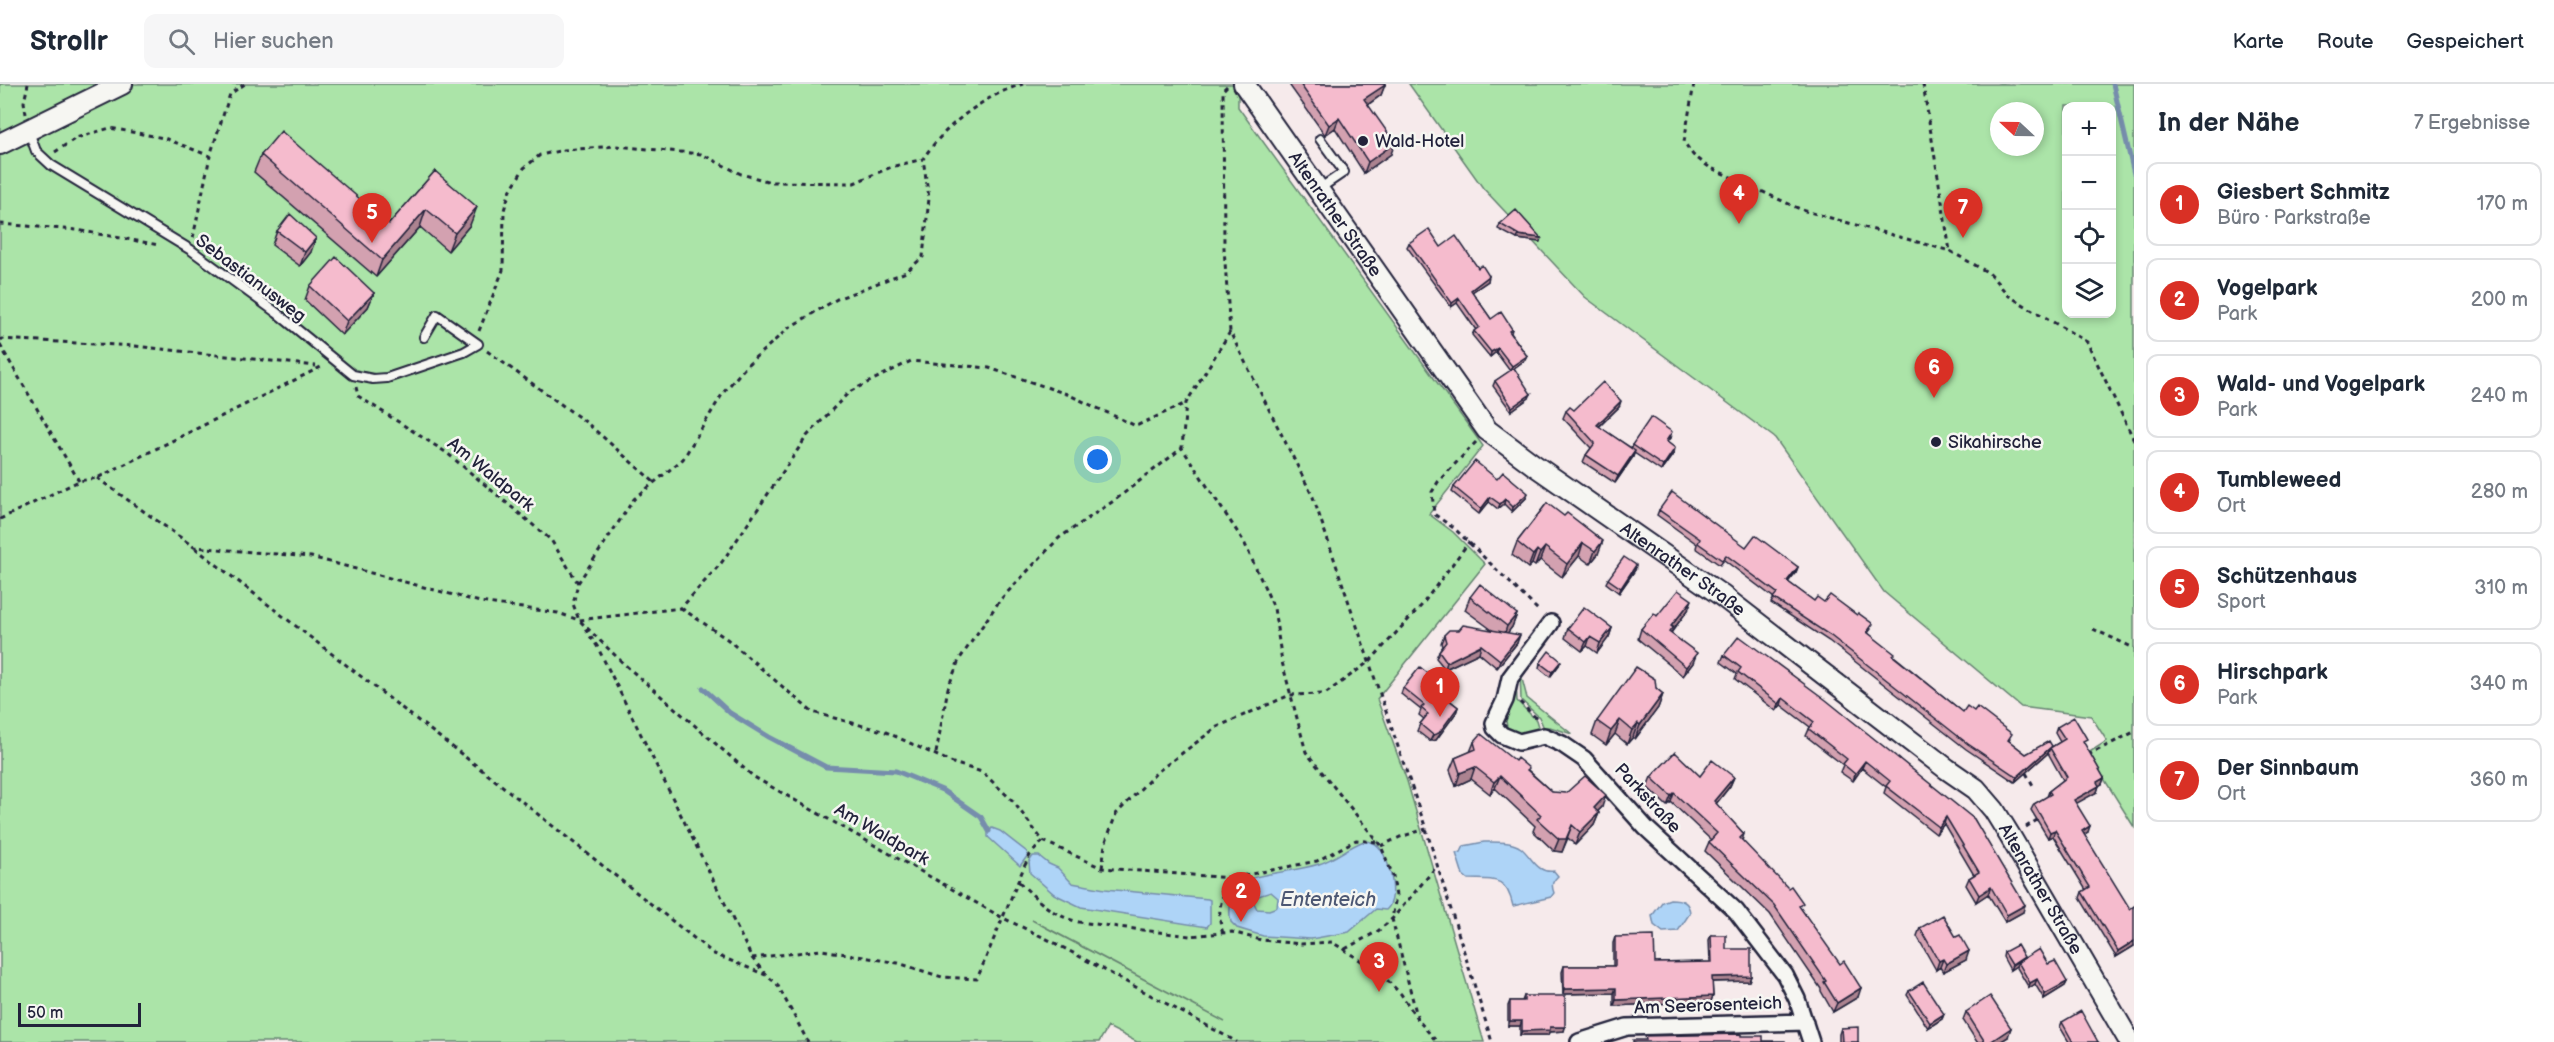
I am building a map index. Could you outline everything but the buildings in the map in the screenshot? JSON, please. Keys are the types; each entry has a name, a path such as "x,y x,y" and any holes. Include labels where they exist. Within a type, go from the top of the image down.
{"street":[{"path":"0,144 122,84"},
{"name":"Altenrather Straße","path":"1244,84 1487,430 1721,595 1976,789 1994,810 2010,836 2130,1042"},
{"path":"1545,736 1519,742 1502,735 1495,728 1494,723 1510,678 1551,623"},
{"name":"Parkstraße","path":"1545,736 1584,759 1646,828 1736,911 1785,975 1797,999 1811,1042"},
{"name":"Am Seerosenteich","path":"1579,1042 1628,1027 1805,1022"}],"lane":[{"name":"Sebastianusweg","path":"28,130 36,151 43,159 98,195 191,250 277,313 353,375"},
{"path":"1318,189 1344,172 1320,139"},
{"path":"353,375 373,380 387,378 464,352 478,344 437,315 424,338"}],"path":[{"path":"28,84 24,102 28,130"},
{"path":"43,159 76,138 110,128 164,138 210,156 230,94 245,84"},
{"path":"808,1042 777,984 752,958 714,877 597,645 579,620 573,604 578,583 634,499 683,459 723,393 749,363 782,334 837,299 906,273 923,257 929,198 923,159 932,145 952,126 985,101 1023,84"},
{"path":"1228,84 1223,90 1224,237 1230,332 1313,497 1426,829 1492,1042"},
{"path":"1694,84 1684,142 1693,155 1709,167 1802,210 1950,251 1989,273 2009,296 2087,342 2134,440"},
{"path":"1923,84 1950,251"},
{"path":"655,483 587,423 478,344 479,331 504,270 504,210 510,191 524,168 540,154 616,146 701,154 741,174 771,182 854,183 891,167 923,159"},
{"path":"0,224 76,230"},
{"path":"1230,332 1186,403 1182,448 1244,542 1274,608 1290,695 1306,752 1381,846 1388,860 1396,896 1392,920 1418,1020"},
{"path":"0,339 135,346 317,367"},
{"path":"0,345 79,481"},
{"path":"681,608 722,562 807,436 849,392 911,361 989,368 1067,394 1136,426 1186,403"},
{"path":"0,519 79,481 97,478 317,367 336,362"},
{"name":"Am Waldpark","path":"353,375 358,396 447,453 551,540 578,583"},
{"path":"1487,430 1438,482 1431,496 1434,514 1469,542 1551,623"},
{"path":"936,753 948,688 959,660 1000,600 1059,538 1115,500 1182,448"},
{"path":"97,478 194,547 491,777 714,954 766,975"},
{"path":"1102,868 1105,844 1116,814 1157,772 1217,727 1290,695 1325,694 1370,661 1421,606 1469,542"},
{"path":"194,547 310,557 480,602 558,613 579,620 681,608 727,639 812,712 886,732 936,753 953,763 982,772 1012,800 1043,841 1102,868 1231,878 1317,861 1356,840 1376,842"},
{"name":"Am Waldpark","path":"579,620 624,664 754,777 1003,918 1124,980 1237,1042"},
{"path":"2093,629 2134,648"},
{"path":"1516,671 1520,702 1539,720 1545,736"},
{"path":"2088,755 2134,732"},
{"path":"2025,773 2034,787"},
{"path":"1381,846 1426,829"},
{"path":"752,958 822,950 898,963 942,977 977,978 1024,867 1030,855 1043,841"},
{"path":"1345,949 1378,931 1392,920 1437,866"},
{"path":"1223,933 1219,917 1220,906 1231,878"},
{"path":"1019,882 1044,906 1061,918 1171,934 1208,936 1232,932 1260,940 1301,944 1332,942 1380,973 1401,994 1418,1020 1437,1042"}],"green space":[{"path":"0,84 1238,84 1238,107 1483,446 1429,514 1453,532 1485,564 1377,699 1407,781 1484,1042 1137,1042 1108,1027 1099,1042 0,1042","holes":["1032,920 1225,1022 1056,933"]},
{"path":"1409,84 2134,84 2134,827 2088,753 2107,741 2091,716 2021,707 1884,592 1775,438 1585,297 1483,188"},
{"path":"1520,671 1527,698 1572,734 1550,727 1544,728 1539,717 1521,700"},
{"path":"1516,680 1517,701 1536,720 1539,730 1518,733 1507,727 1509,701"}],"water":[{"path":"992,828 1000,831 1027,852 1028,855 1020,866 988,837"},
{"name":"Ententeich","path":"1364,841 1374,843 1379,847 1388,864 1392,895 1386,910 1376,909 1349,932 1311,939 1263,936 1237,928 1231,922 1232,901 1242,881 1319,864","holes":["1271,892 1278,898 1277,907 1269,910 1257,909 1254,903 1255,897"]},
{"path":"1484,842 1513,844 1521,848 1543,870 1554,871 1558,876 1554,880 1554,893 1551,897 1513,906 1507,889 1502,884 1491,880 1468,879 1463,875 1456,853 1461,852 1464,846"},
{"path":"1033,856 1039,856 1058,868 1072,883 1105,889 1208,899 1210,900 1210,923 1207,927 1081,907 1054,894 1030,873 1029,862"},
{"path":"1670,899 1684,902 1690,913 1678,931 1663,932 1654,925 1652,916 1662,902"}],"waterway":[{"path":"2113,84 2134,174"},
{"path":"703,688 730,713 826,767 896,771 942,790 981,817 989,831"}],"place":[{"name":"Wald-Hotel","path":"1363,141"},
{"name":"Tumbleweed","path":"1739,224"},
{"name":"Der Sinnbaum","path":"1963,238"},
{"name":"Schützenhaus","path":"372,243"},
{"name":"Hirschpark","path":"1934,398"},
{"name":"Sikahirsche","path":"1936,442"},
{"name":"Giesbert Schmitz","path":"1440,717"},
{"name":"Vogelpark","path":"1241,922"},
{"name":"Wald- und Vogelpark","path":"1379,992"}]}
